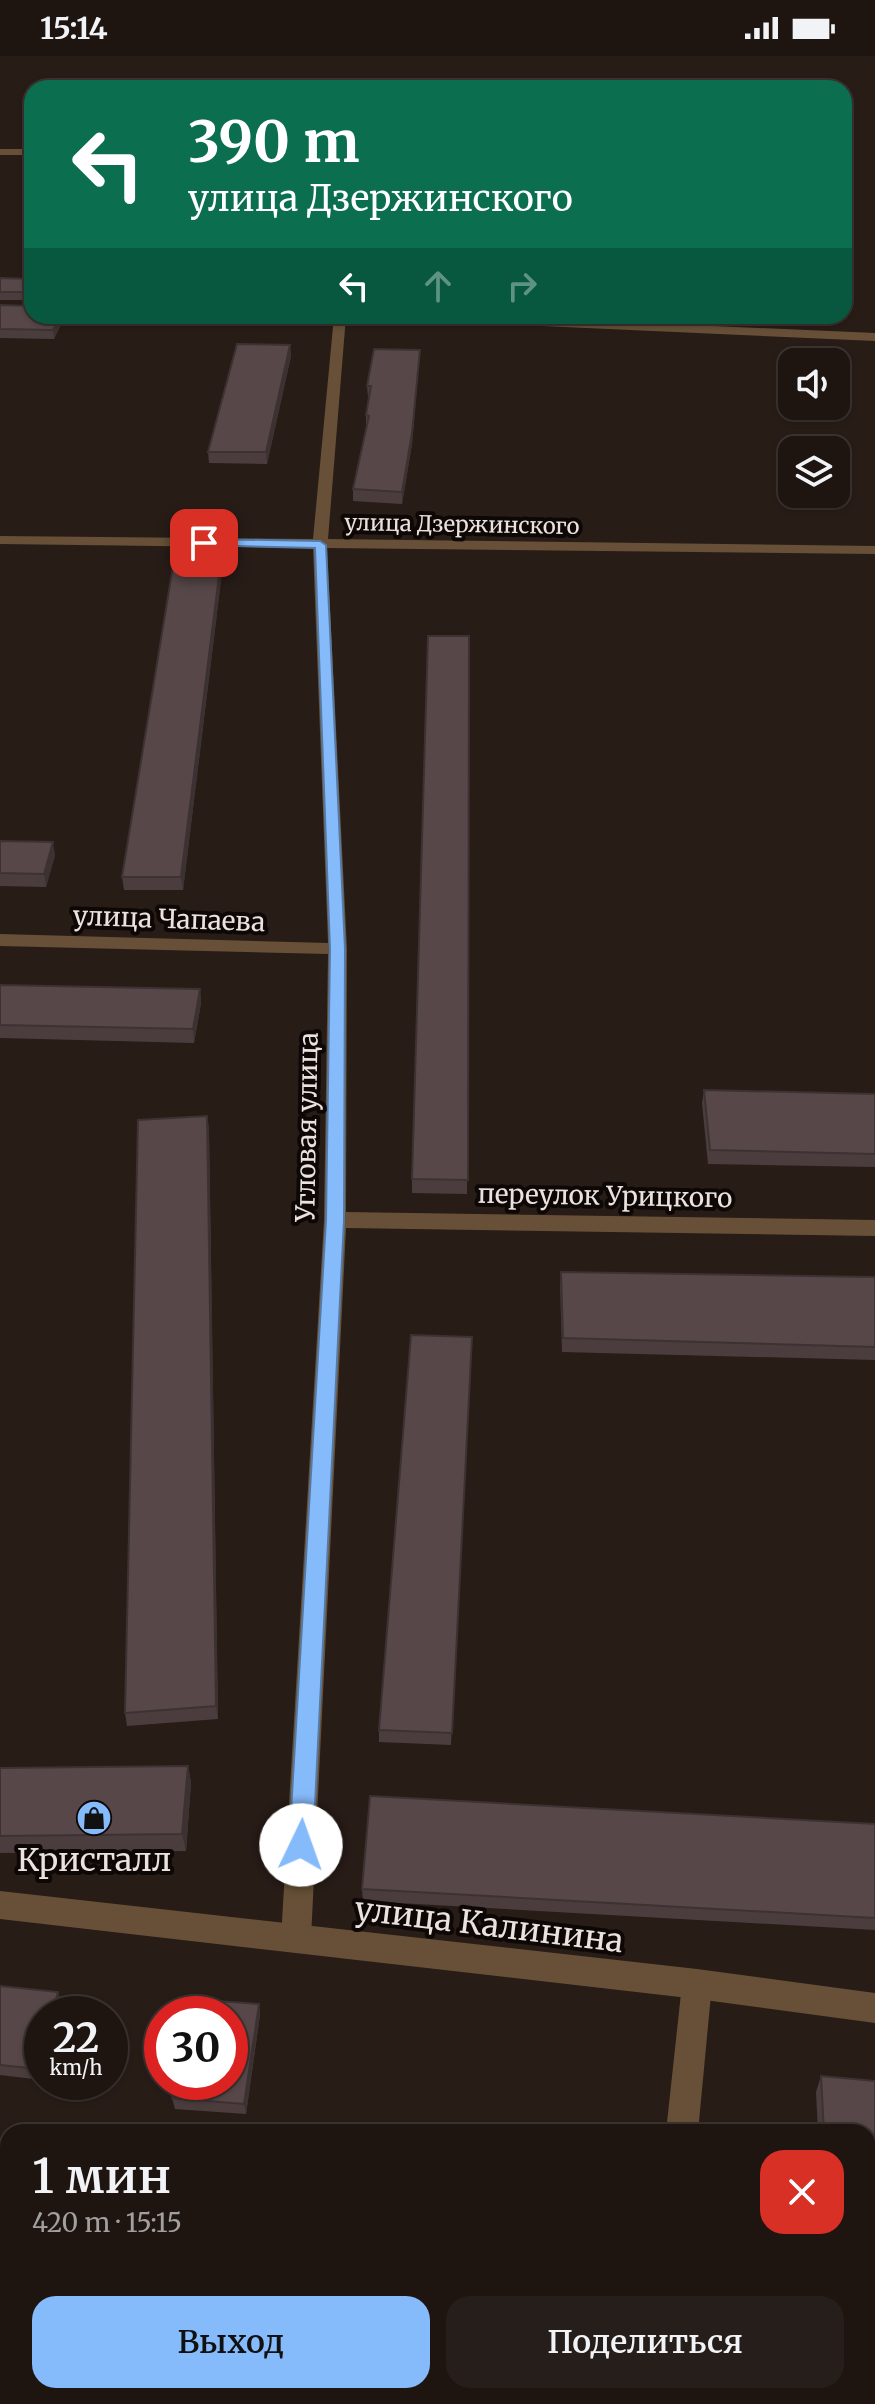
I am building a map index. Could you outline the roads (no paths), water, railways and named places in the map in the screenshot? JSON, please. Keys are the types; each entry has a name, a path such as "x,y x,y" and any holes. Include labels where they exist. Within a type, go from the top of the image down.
{"street":[{"path":"0,152 24,152"},
{"name":"Угловая улица","path":"296,1938 335,1220 338,949 320,545 339,324"},
{"path":"584,324 875,337"},
{"name":"улица Дзержинского","path":"0,540 875,550"},
{"name":"улица Чапаева","path":"0,940 338,949"},
{"name":"переулок Урицкого","path":"335,1220 875,1228"},
{"name":"улица Калинина","path":"0,1905 697,1984 875,2008"},
{"path":"683,2124 697,1984"}],"place":[{"name":"Кристалл","path":"94,1818"}]}
